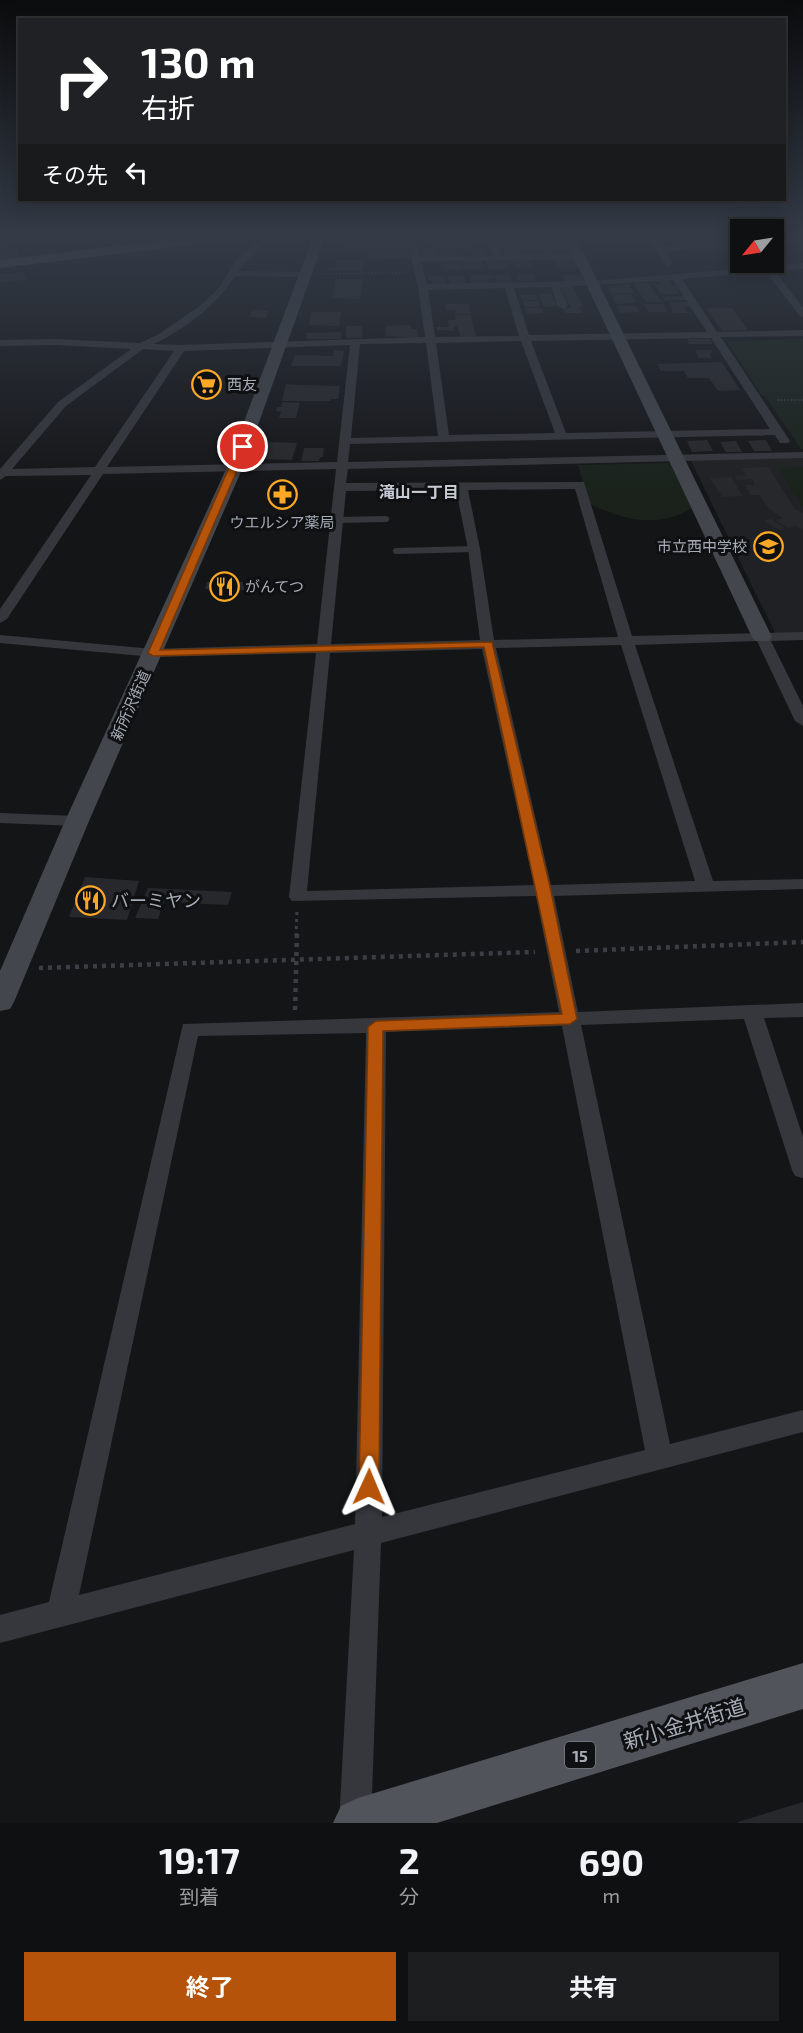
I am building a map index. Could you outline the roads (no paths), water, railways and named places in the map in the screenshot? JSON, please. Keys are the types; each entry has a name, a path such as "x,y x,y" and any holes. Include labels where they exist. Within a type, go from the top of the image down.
{"main road":[{"name":"新小金井街道","path":"357,1823 803,1686"}],"street":[{"path":"2,475 62,404 140,347 182,322"},
{"name":"新所沢街道","path":"0,1002 77,821 235,467 289,322"},
{"path":"428,322 444,440"},
{"path":"520,322 562,437"},
{"path":"612,322 803,721"},
{"path":"707,322 778,432 798,455"},
{"path":"0,342 55,342 181,348 355,341 803,333"},
{"path":"355,341 298,897 803,884"},
{"path":"0,619 181,348"},
{"path":"346,441 778,432"},
{"path":"2,475 235,467 798,455"},
{"path":"341,487 580,484 626,640 706,887"},
{"path":"461,486 474,549 488,644 544,891 660,1458"},
{"path":"0,639 153,653 803,636"},
{"path":"0,818 77,821"},
{"path":"61,1613 190,1029 376,1027 803,1010"},
{"path":"752,1012 803,1170"},
{"path":"357,1823 368,1533 376,1027"},
{"path":"0,1629 803,1421"}],"lane":[{"path":"338,520 386,519"},
{"path":"396,551 474,549"}],"place":[{"name":"西友","path":"206,384"},
{"name":"ウエルシア薬局","path":"282,495"},
{"name":"市立西中学校","path":"768,546"},
{"name":"がんてつ","path":"224,586"},
{"name":"バーミヤン","path":"90,900"}],"district":[{"name":"滝山一丁目","path":"419,491"}]}
